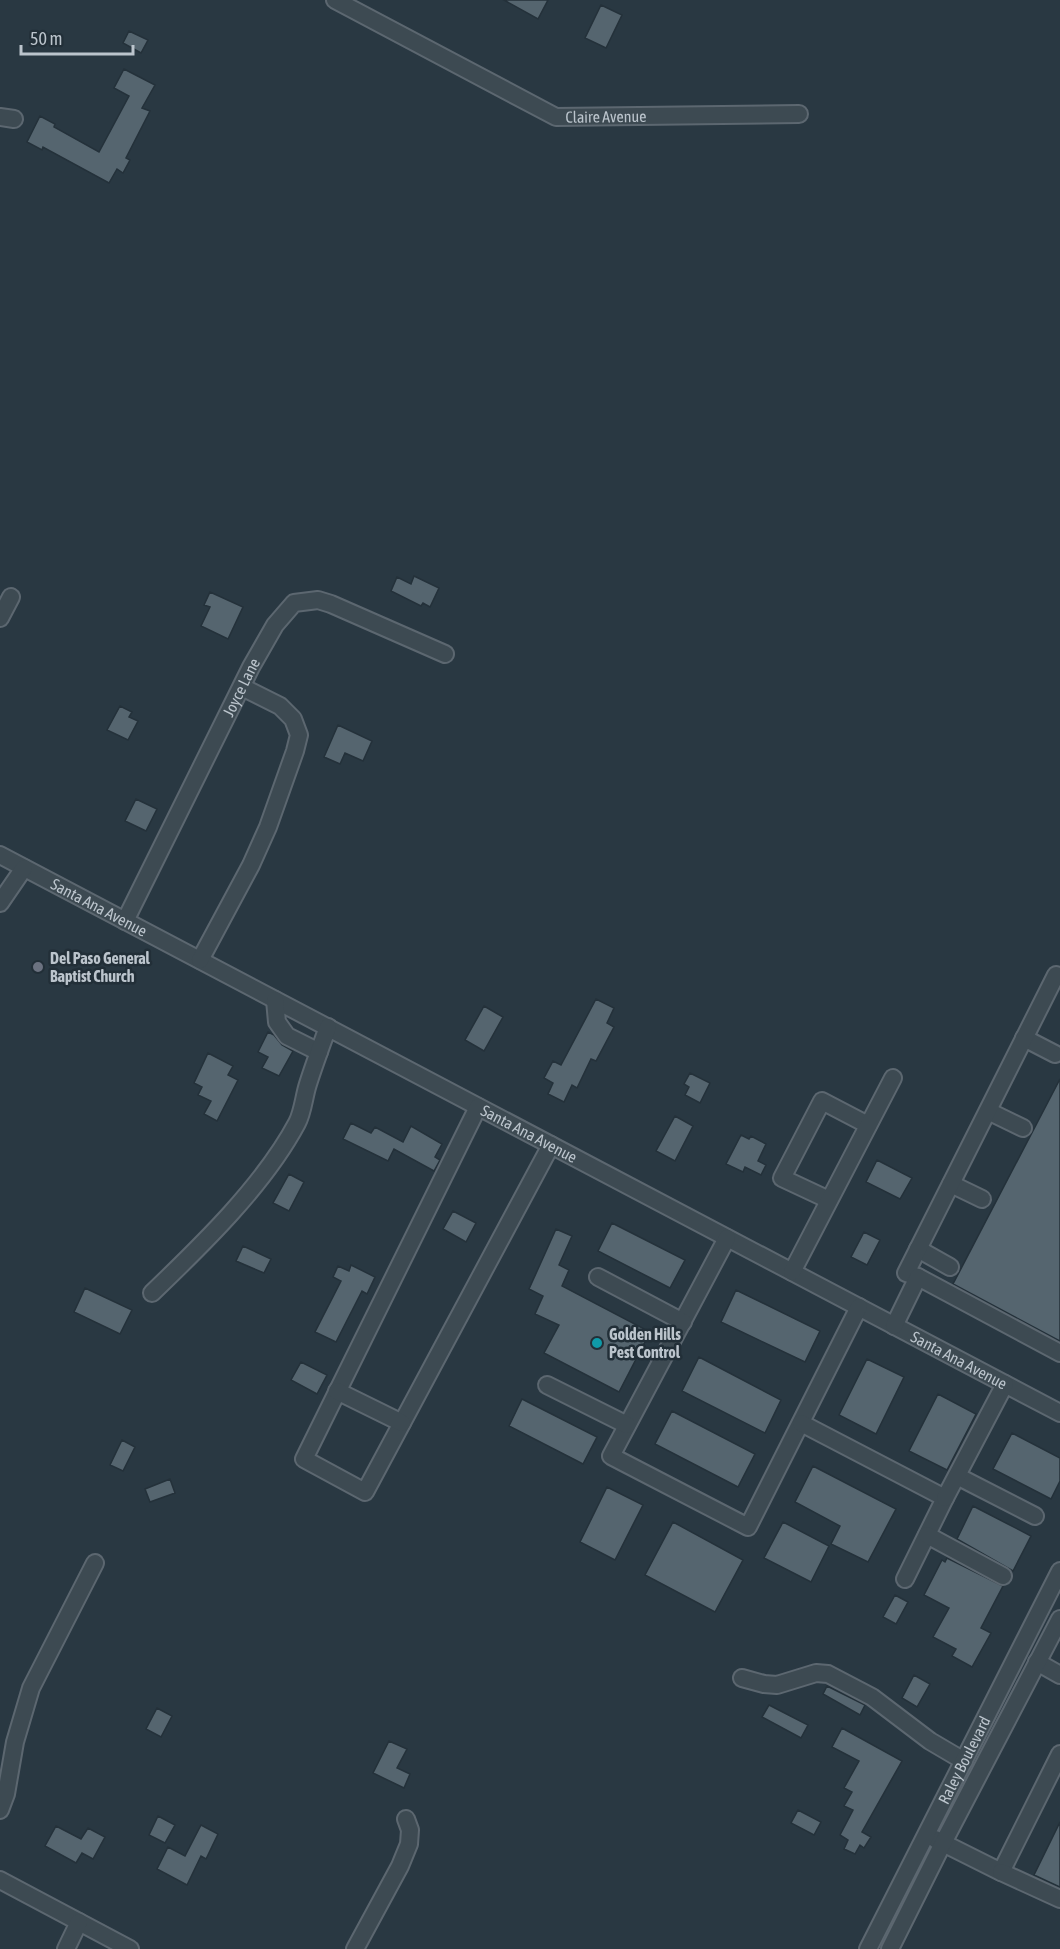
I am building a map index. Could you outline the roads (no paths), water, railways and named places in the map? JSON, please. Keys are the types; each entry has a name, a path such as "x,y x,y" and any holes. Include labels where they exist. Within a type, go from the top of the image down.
{"street":[{"name":"Claire Avenue","path":"335,0 556,117 799,114"},
{"path":"0,618 10,597"},
{"name":"Joyce Lane","path":"124,921 275,625 294,603 318,600 331,604 445,654"},
{"path":"200,960 252,865 268,827 299,735 293,719 280,706 242,687"},
{"name":"Santa Ana Avenue","path":"0,855 1060,1413"},
{"path":"0,903 24,868"},
{"path":"1060,977 1056,975 906,1273 918,1277 1060,1353"},
{"path":"275,1000 277,1022 287,1035 319,1052"},
{"path":"152,1293 191,1256 241,1200 282,1148 298,1121 328,1028"},
{"path":"1024,1038 1055,1054"},
{"path":"792,1272 893,1078"},
{"path":"829,1200 782,1178 822,1101 868,1125"},
{"path":"478,1107 304,1459 365,1492 551,1145"},
{"path":"988,1111 1023,1128"},
{"path":"951,1184 982,1199"},
{"path":"727,1238 611,1456 748,1527 859,1307"},
{"path":"918,1249 950,1267"},
{"path":"598,1277 683,1322"},
{"path":"894,1326 918,1277"},
{"path":"905,1579 1005,1384"},
{"path":"547,1385 627,1425"},
{"path":"337,1391 402,1423"},
{"path":"801,1423 945,1498"},
{"path":"957,1476 1035,1516"},
{"path":"927,1534 1003,1576"},
{"path":"0,1810 6,1794 15,1742 31,1688 95,1563"},
{"name":"Raley Boulevard","path":"868,1949 1060,1571"},
{"name":"Raley Boulevard","path":"890,1949 1060,1619"},
{"path":"1037,1662 1060,1675"},
{"path":"742,1678 777,1685 816,1673 828,1674 872,1697 930,1741 964,1761"},
{"path":"1001,1872 1060,1754"},
{"path":"355,1949 400,1866 409,1844 410,1830 406,1819"},
{"path":"927,1835 1060,1899"},
{"path":"0,1880 130,1949"},
{"path":"66,1949 80,1922"}],"place":[{"name":"Del Paso General Baptist Church","path":"38,967"},
{"name":"Golden Hills Pest Control","path":"597,1343"}]}
